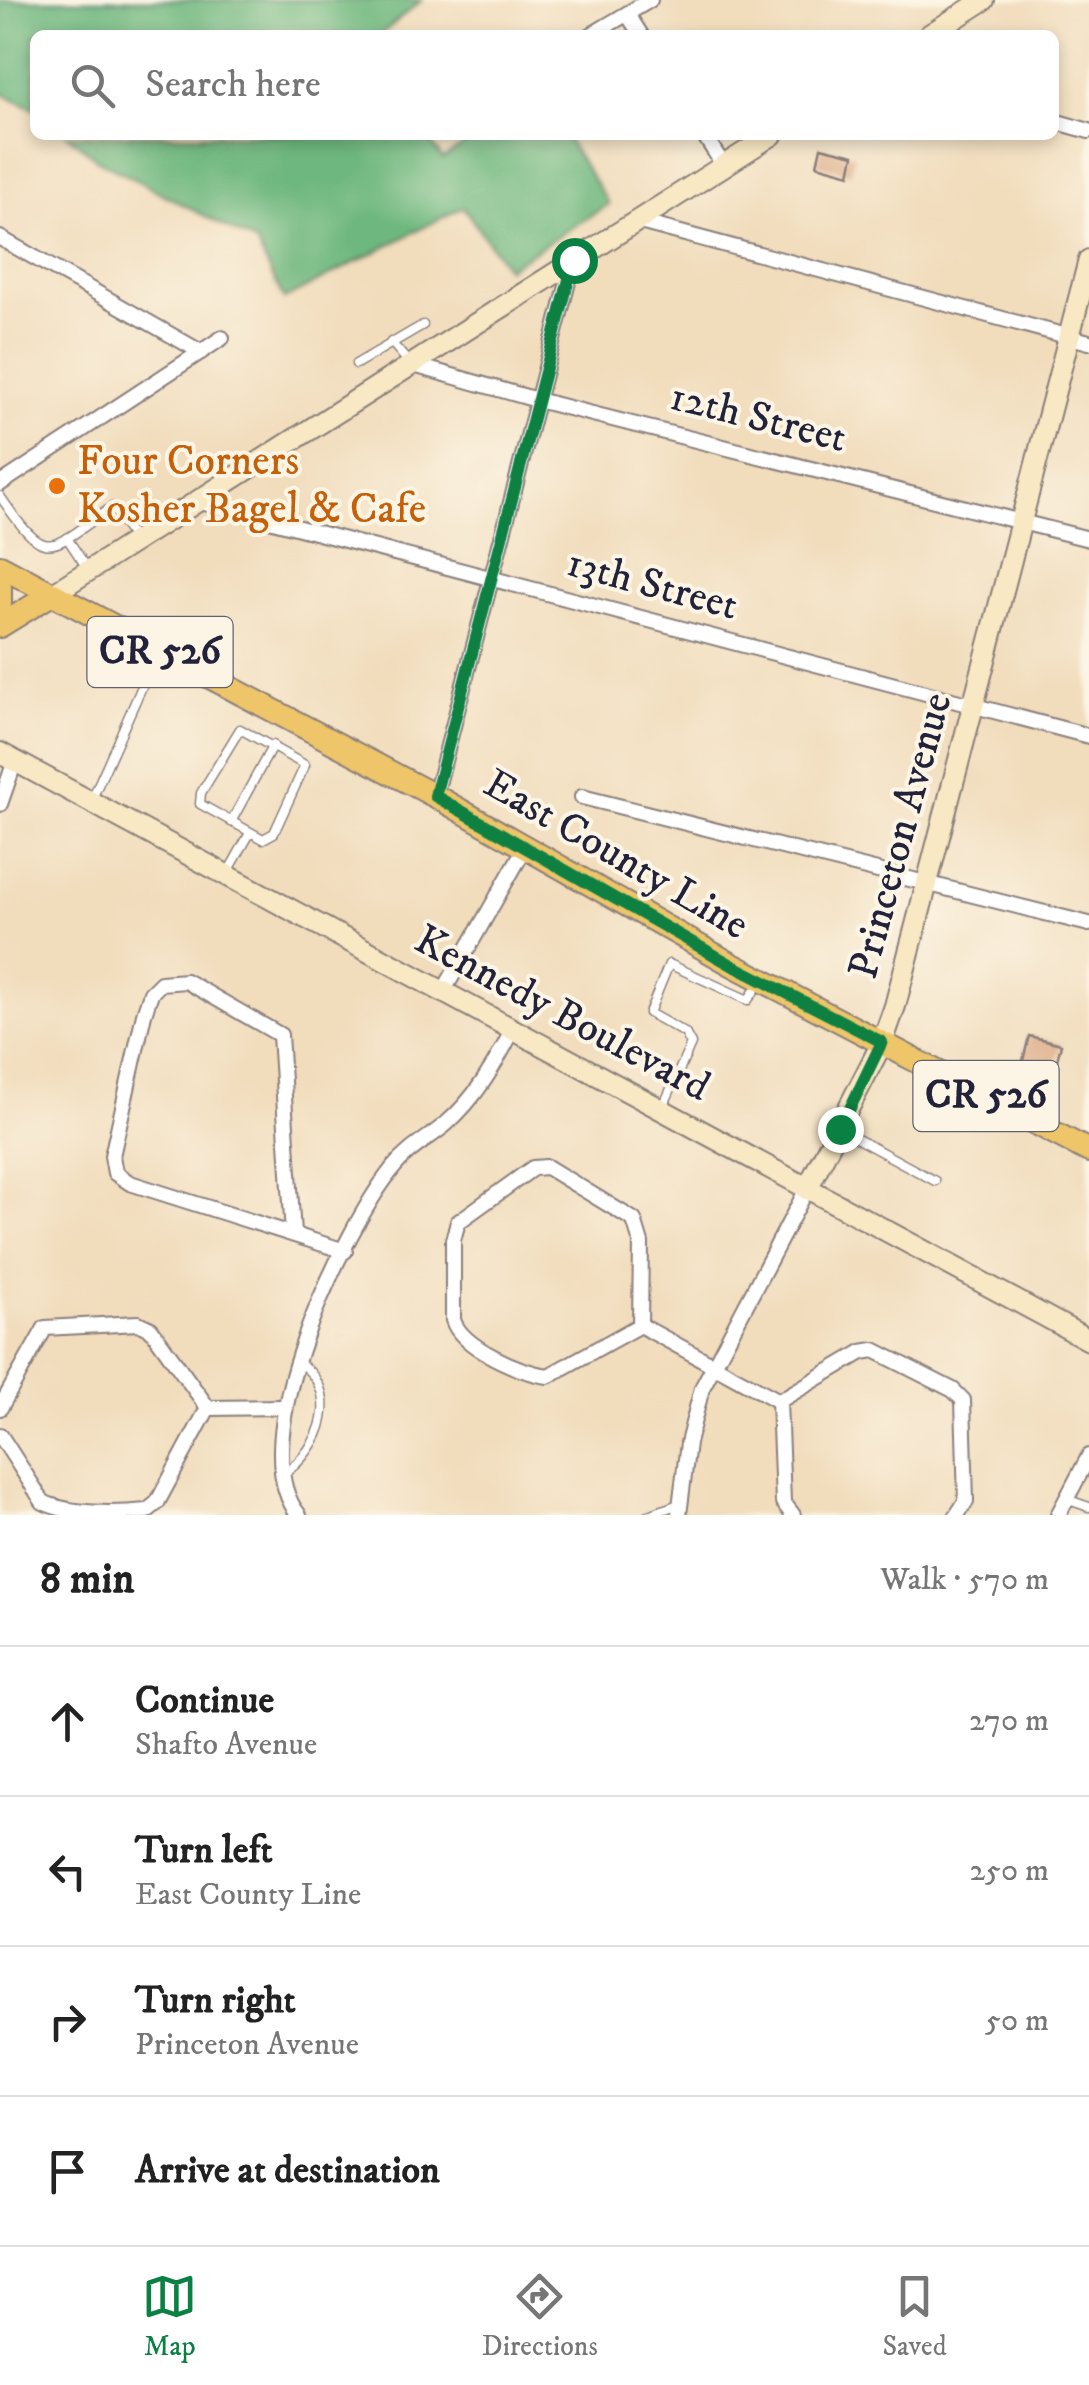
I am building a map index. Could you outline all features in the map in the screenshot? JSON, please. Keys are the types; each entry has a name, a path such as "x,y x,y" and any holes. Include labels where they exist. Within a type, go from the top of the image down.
{"main road":[{"name":"East County Line","path":"0,566 526,846 708,967 762,980 1089,1152"},
{"path":"0,587 0,604"},
{"path":"0,626 52,594"}],"street":[{"path":"602,30 650,0"},
{"path":"937,30 984,0"},
{"path":"628,15 638,30"},
{"path":"1059,122 1089,131"},
{"path":"707,140 724,166"},
{"path":"52,594 764,140"},
{"path":"635,221 1079,340"},
{"path":"0,238 201,352"},
{"path":"435,796 574,260"},
{"name":"Princeton Avenue","path":"680,1509 695,1410 713,1367 882,1042 928,883 1022,521 1079,340 1089,260"},
{"path":"0,484 222,338"},
{"name":"12th Street","path":"410,364 537,400 1089,539"},
{"name":"13th Street","path":"197,501 1089,736"},
{"path":"0,804 8,756"},
{"name":"Kennedy Boulevard","path":"8,756 1089,1340"},
{"path":"582,797 1089,924"},
{"path":"442,992 526,846"},
{"path":"293,1234 280,1035 186,981 160,983 150,993 144,1014 112,1156 115,1173 130,1183 345,1251"},
{"path":"299,1515 284,1474 285,1408 308,1322 394,1166 470,1099 512,1031"},
{"path":"533,1168 563,1175 634,1220 641,1243 640,1326 548,1376 469,1342 456,1332 453,1320 453,1240 458,1222 533,1168"},
{"path":"0,1408 45,1328 138,1323 151,1329 208,1408"},
{"path":"640,1326 779,1400"},
{"path":"779,1400 862,1352 874,1350 952,1390 965,1411 966,1501 957,1515"},
{"path":"779,1400 783,1502 793,1515"},
{"path":"208,1408 285,1408"},
{"path":"0,1434 43,1502 51,1508 66,1512 147,1511 157,1503 208,1408"},
{"path":"1058,1515 1089,1456"}],"lane":[{"path":"356,364 422,326"},
{"path":"391,342 410,364"},
{"path":"0,496 30,540 56,546 112,507 135,541"},
{"path":"66,538 88,571"},
{"path":"91,801 158,651"},
{"path":"255,735 268,708"},
{"path":"236,732 255,735 273,745 301,760 305,770 274,833 264,839 203,808 198,798 236,732"},
{"path":"231,822 273,745"},
{"path":"226,876 250,833"},
{"path":"662,1110 691,1044 685,1033 648,1013 678,945"},
{"path":"669,964 708,967"},
{"path":"840,1129 935,1182"},
{"path":"284,1474 310,1453 325,1408 317,1377 296,1361"},
{"path":"1066,1499 1089,1507"},
{"path":"648,1515 680,1509"}],"green space":[{"path":"0,0 422,0 386,30 30,30 30,107 0,93"},
{"path":"73,140 429,140 443,159 471,140 567,140 609,204 507,268 463,207 284,299 256,243 98,160"}],"building":[{"path":"821,147 854,155 850,174 817,165"},
{"path":"1029,1036 1061,1044 1053,1077 1021,1069"}],"place":[{"name":"Four Corners Kosher Bagel & Cafe","path":"57,486"}],"route":[{"path":"574,260 435,796 730,964 882,1042 840,1129"}]}
